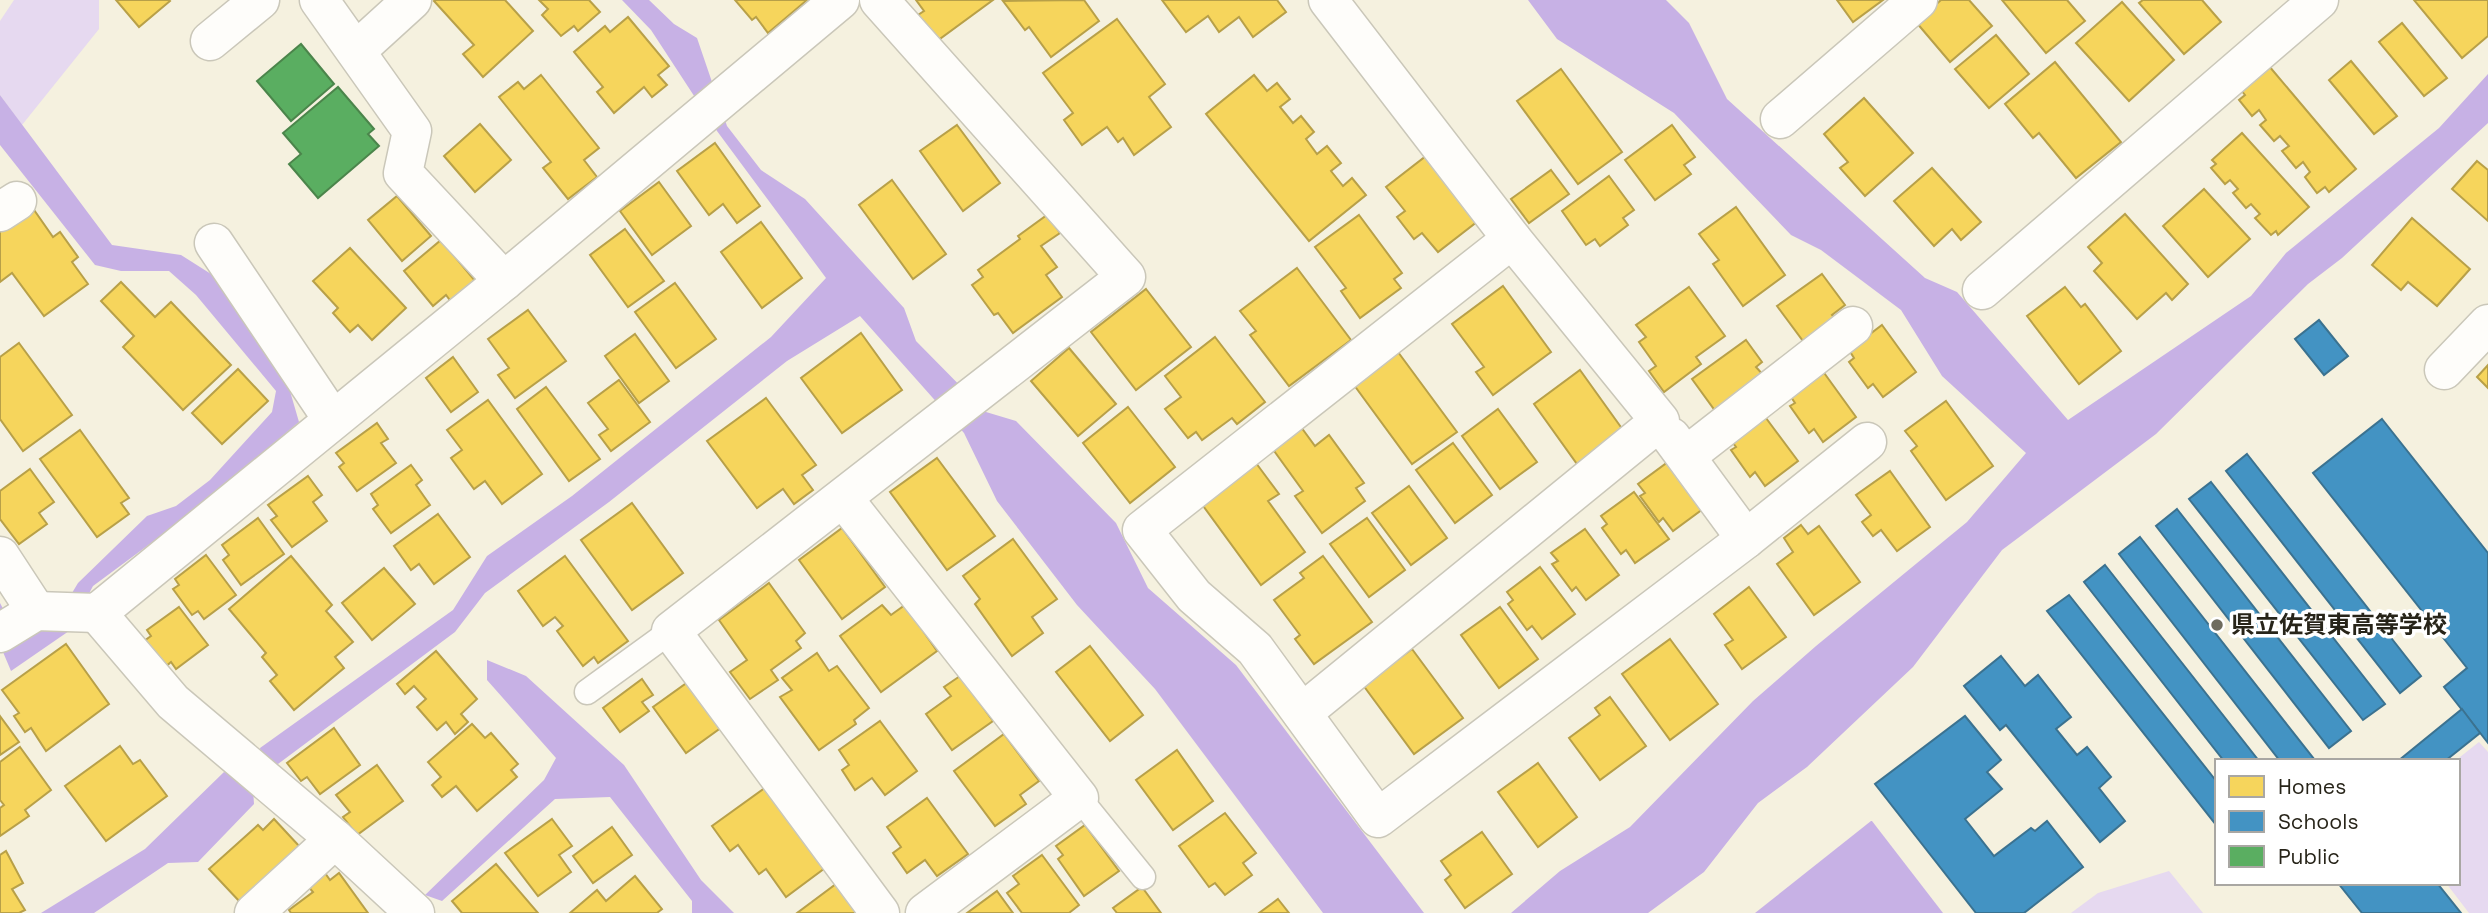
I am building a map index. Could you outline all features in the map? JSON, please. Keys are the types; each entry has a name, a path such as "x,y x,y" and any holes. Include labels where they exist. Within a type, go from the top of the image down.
{"street":[{"path":"210,41 260,0"},
{"path":"320,0 412,131 403,173 504,282"},
{"path":"355,51 412,0"},
{"path":"48,617 333,420 504,282 840,0"},
{"path":"879,0 1126,277 671,631 880,913"},
{"path":"1328,0 1512,239 1660,421 1746,538"},
{"path":"1780,120 1918,0"},
{"path":"1982,290 2319,0"},
{"path":"1512,239 1142,530 1194,596 1255,649 1378,818 1746,538 1867,442"},
{"path":"214,243 333,420"},
{"path":"2444,369 2488,324"},
{"path":"1686,457 1853,326"},
{"path":"1302,713 1660,421"},
{"path":"843,498 1079,798 925,913"},
{"path":"0,556 48,617 173,702 335,839 415,913"},
{"path":"254,913 335,839"}],"lane":[{"path":"587,692 671,631"},
{"path":"1079,798 1143,877"}],"shaded area":[{"path":"14,0 99,0 99,29 22,125 0,95 0,21"},
{"path":"622,0 649,0 674,24 697,38 727,126 761,170 805,199 904,308 916,341 986,412 1016,421 1116,523 1148,588 1236,665 1424,913 1323,913 1155,689 1077,605 997,501 964,433 860,316 787,361 609,502 485,593 455,632 278,764 270,763 253,789 254,804 198,862 168,863 94,913 41,913 145,849 224,772 243,780 262,758 260,748 453,610 487,556 572,496 771,337 826,278 717,131 651,30"},
{"path":"1528,0 1666,0 1689,23 1727,99 1925,278 1957,292 2068,420 2251,296 2286,253 2439,128 2488,74 2488,123 2342,258 2308,284 2156,434 2002,550 1913,667 1807,767 1758,803 1704,872 1648,913 1511,913 1560,871 1630,827 1753,701 1967,522 2026,453 1942,376 1901,310 1821,250 1791,235 1674,113 1557,39"},
{"path":"0,95 112,245 181,255 211,274 285,374 299,422 189,515 93,586 69,631 11,671 3,652 10,644 0,628 0,603 20,641 54,623 78,583 147,516 176,506 210,480 272,412 276,391 196,295 169,271 121,271 95,265 0,145"},
{"path":"487,660 526,676 624,765 701,880 734,913 692,913 692,901 610,797 555,799 442,901 425,895 544,780 556,758 487,680"},
{"path":"2479,742 2488,752 2488,913 2469,913 2448,885 2460,885 2460,759 2458,759"},
{"path":"1871,821 1943,913 1755,913"},
{"path":"2169,871 2203,913 2071,913 2098,893"}],"building: Homes":[{"path":"116,0 169,0 170,1 139,27"},
{"path":"505,0 533,31 483,77 463,54 474,45 434,1"},
{"path":"539,0 589,0 600,12 578,31 574,26 561,36 542,15 548,9"},
{"path":"735,0 807,0 768,33 756,17 752,20"},
{"path":"916,0 993,0 937,41 918,15 924,11"},
{"path":"1084,0 1099,21 1051,57 1029,27 1025,30 1003,1"},
{"path":"1162,0 1277,0 1286,12 1253,37 1239,17 1219,32 1208,16 1186,32"},
{"path":"1837,0 1883,0 1853,22"},
{"path":"1941,0 1969,0 1992,26 1950,62 1916,22"},
{"path":"2002,0 2067,0 2085,21 2046,53"},
{"path":"2143,0 2202,0 2221,22 2184,54 2139,3"},
{"path":"2414,0 2488,0 2488,36 2462,58"},
{"path":"2122,2 2174,60 2129,101 2076,43"},
{"path":"628,17 669,66 658,75 667,85 652,97 644,87 614,113 597,92 603,87 574,52 605,26 610,32"},
{"path":"1117,19 1165,84 1149,97 1171,127 1134,155 1123,138 1118,142 1107,127 1082,145 1064,120 1073,113 1043,73"},
{"path":"2402,23 2447,78 2424,96 2379,42"},
{"path":"1996,35 2029,74 1989,108 1955,69"},
{"path":"2351,61 2397,116 2374,134 2329,80"},
{"path":"2055,62 2121,142 2076,178 2039,133 2033,138 2005,104"},
{"path":"2269,66 2356,169 2329,192 2325,187 2317,193 2305,177 2310,172 2303,162 2296,168 2282,151 2289,146 2280,136 2274,141 2260,125 2266,120 2259,110 2252,116 2239,100 2245,95 2241,90"},
{"path":"1561,69 1622,152 1578,184 1517,101"},
{"path":"541,75 599,148 584,160 597,177 568,199 543,168 551,162 499,97 518,82 524,89"},
{"path":"1254,75 1267,91 1277,83 1290,99 1280,107 1293,123 1301,116 1314,132 1306,139 1317,154 1327,146 1341,163 1331,171 1343,186 1352,178 1366,195 1309,241 1206,114"},
{"path":"1864,98 1913,153 1865,196 1840,168 1848,162 1824,134"},
{"path":"480,124 511,160 475,192 444,156"},
{"path":"957,125 1000,183 963,211 920,151"},
{"path":"1672,125 1695,157 1684,165 1691,174 1655,200 1625,160"},
{"path":"2242,133 2309,207 2278,235 2276,231 2271,235 2255,218 2260,214 2251,204 2246,208 2233,193 2238,189 2230,180 2225,184 2211,168 2216,164 2212,160"},
{"path":"715,143 760,206 737,223 723,204 709,215 677,171"},
{"path":"1426,156 1478,221 1438,252 1422,233 1414,239 1397,217 1405,211 1386,187"},
{"path":"2477,161 2488,170 2488,221 2452,189"},
{"path":"1932,168 1981,222 1961,240 1952,229 1934,246 1894,201"},
{"path":"1551,170 1569,194 1529,223 1511,199"},
{"path":"1609,176 1634,210 1623,218 1628,225 1600,246 1595,239 1586,245 1562,211"},
{"path":"892,180 946,254 913,279 859,205"},
{"path":"659,182 691,226 652,255 620,211"},
{"path":"2204,189 2250,239 2208,277 2163,226"},
{"path":"397,196 431,236 402,261 368,220"},
{"path":"32,207 53,237 60,232 78,257 72,262 88,284 44,316 12,273 0,282 0,231"},
{"path":"1736,207 1785,275 1743,306 1713,264 1719,260 1699,234"},
{"path":"2125,214 2188,284 2172,300 2166,293 2137,319 2094,271 2102,263 2088,247"},
{"path":"1047,215 1060,233 1041,246 1057,267 1046,275 1062,297 1013,333 998,313 994,315 972,285 983,277 978,270"},
{"path":"1359,215 1402,273 1394,279 1401,288 1360,318 1341,291 1346,288 1315,247"},
{"path":"2412,218 2470,269 2437,306 2408,282 2401,290 2372,265"},
{"path":"761,222 802,278 762,308 721,252"},
{"path":"625,229 664,281 628,307 590,255"},
{"path":"441,240 476,282 452,303 446,295 433,306 404,271"},
{"path":"350,248 406,308 372,340 358,325 350,332 333,313 338,308 313,281"},
{"path":"1297,268 1351,340 1289,386 1250,335 1256,331 1240,311"},
{"path":"1822,274 1845,305 1832,315 1837,321 1806,345 1777,306"},
{"path":"121,282 155,317 171,302 231,365 183,410 123,347 134,336 101,301"},
{"path":"675,283 716,339 676,368 635,312"},
{"path":"1503,286 1551,352 1493,395 1476,372 1484,367 1452,324"},
{"path":"1689,287 1725,336 1696,357 1701,364 1664,392 1649,371 1656,366 1639,342 1646,337 1636,325"},
{"path":"2065,287 2081,307 2085,304 2121,351 2079,384 2027,316"},
{"path":"1146,289 1191,347 1136,390 1091,332"},
{"path":"528,310 566,361 515,398 498,375 509,368 488,339"},
{"path":"1882,325 1916,372 1883,397 1873,384 1868,388 1849,362 1854,358 1849,350"},
{"path":"861,333 902,390 842,433 801,378"},
{"path":"635,334 669,381 639,403 605,356"},
{"path":"1215,337 1265,402 1237,424 1232,418 1202,440 1196,432 1188,438 1165,409 1181,397 1165,376"},
{"path":"1746,340 1762,362 1756,367 1765,377 1716,412 1692,379"},
{"path":"19,343 72,415 23,451 0,419 0,357"},
{"path":"1069,348 1116,404 1078,436 1031,381"},
{"path":"1398,352 1457,432 1412,464 1354,385"},
{"path":"453,357 478,392 451,412 426,378"},
{"path":"2488,365 2488,388 2477,377"},
{"path":"238,369 268,401 222,444 192,413"},
{"path":"1580,370 1623,430 1577,464 1534,404"},
{"path":"1822,370 1856,417 1823,442 1814,429 1809,433 1790,406 1795,403 1789,394"},
{"path":"619,380 650,422 611,451 599,435 608,429 588,403"},
{"path":"546,387 600,459 569,481 517,409"},
{"path":"766,398 816,465 802,475 813,490 794,504 783,489 757,508 707,441"},
{"path":"488,400 542,474 502,504 485,481 474,489 451,458 462,450 447,430"},
{"path":"1946,401 1993,466 1946,500 1911,451 1917,446 1905,431"},
{"path":"1128,407 1175,467 1130,503 1083,443"},
{"path":"1498,409 1537,462 1500,489 1462,436"},
{"path":"1763,414 1798,461 1765,486 1755,472 1750,477 1731,450 1736,447 1730,439"},
{"path":"377,423 388,439 381,443 396,463 357,491 339,467 344,463 336,453"},
{"path":"1301,427 1315,446 1329,435 1364,483 1356,488 1365,501 1322,533 1295,496 1303,491 1272,448"},
{"path":"80,430 129,498 121,503 129,514 97,537 40,459"},
{"path":"1453,443 1492,495 1455,523 1416,470"},
{"path":"937,458 995,536 947,570 890,492"},
{"path":"1672,459 1707,506 1673,531 1663,518 1659,522 1640,496 1645,493 1638,484"},
{"path":"1256,463 1279,494 1268,501 1305,552 1261,585 1201,503"},
{"path":"411,465 422,480 416,485 430,505 391,533 373,509 378,505 371,494"},
{"path":"30,469 54,502 39,513 47,524 19,544 0,519 0,491"},
{"path":"1890,471 1930,527 1897,551 1881,530 1873,536 1862,522 1871,515 1856,495"},
{"path":"308,476 322,495 313,502 327,521 292,547 271,520 277,516 268,505"},
{"path":"1409,486 1447,538 1411,565 1372,513"},
{"path":"1634,492 1669,539 1635,563 1626,550 1621,554 1602,528 1607,524 1601,516"},
{"path":"632,503 683,573 632,610 581,540"},
{"path":"438,514 470,557 434,584 419,564 411,570 394,546"},
{"path":"258,518 284,554 241,585 223,560 229,555 222,545"},
{"path":"1367,518 1405,570 1369,597 1330,544"},
{"path":"1801,525 1808,534 1819,526 1860,582 1814,615 1777,564 1793,552 1784,538"},
{"path":"842,528 885,587 842,619 799,560"},
{"path":"1585,529 1619,575 1586,600 1576,587 1572,591 1552,564 1558,561 1551,553"},
{"path":"1013,539 1057,599 1032,617 1043,633 1012,656 975,604 980,599 963,576"},
{"path":"206,555 236,595 204,619 198,611 192,615 173,589 179,585 175,579"},
{"path":"291,556 332,605 326,611 353,642 335,657 344,668 294,710 270,681 277,675 262,657 266,653 229,609"},
{"path":"565,556 628,641 598,663 594,657 583,666 557,631 563,626 555,617 543,626 518,591"},
{"path":"1323,556 1372,622 1314,664 1295,639 1300,635 1274,600 1304,578 1300,573"},
{"path":"1540,567 1575,614 1542,639 1532,626 1527,630 1508,604 1513,600 1507,592"},
{"path":"384,568 415,604 372,640 342,603"},
{"path":"769,583 805,633 796,641 801,648 771,670 778,680 750,699 730,672 747,660 719,620"},
{"path":"1749,587 1786,637 1742,669 1725,645 1733,640 1714,614"},
{"path":"882,605 891,615 905,605 937,651 881,692 840,636"},
{"path":"179,607 208,645 176,669 171,662 164,668 144,641 151,636 147,630"},
{"path":"1500,607 1538,659 1499,688 1461,635"},
{"path":"1670,639 1718,704 1670,740 1622,674"},
{"path":"66,644 109,704 46,751 31,728 25,732 14,716 19,713 2,690"},
{"path":"1090,646 1143,715 1110,741 1056,672"},
{"path":"1412,649 1463,718 1414,754 1363,685"},
{"path":"436,651 477,699 461,714 468,722 455,734 446,722 437,730 417,707 426,699 414,686 405,694 397,684"},
{"path":"817,653 829,671 837,666 869,708 854,720 856,724 819,750 780,697 792,690 782,678"},
{"path":"960,676 993,721 952,750 926,714 951,696 944,687"},
{"path":"642,679 653,695 642,702 649,711 620,732 603,708"},
{"path":"688,682 722,727 686,753 653,707"},
{"path":"1610,697 1646,746 1600,780 1569,738 1600,715 1595,708"},
{"path":"0,716 19,742 0,755"},
{"path":"880,721 917,771 885,795 872,778 855,790 842,770 849,765 839,750"},
{"path":"472,724 485,738 491,733 518,764 511,770 517,777 477,811 456,786 442,797 432,785 441,777 428,762"},
{"path":"334,728 360,765 320,794 307,777 301,781 287,763"},
{"path":"1004,734 1039,781 1020,795 1026,804 995,826 954,771"},
{"path":"120,746 133,764 140,760 167,796 106,841 65,786"},
{"path":"20,747 51,790 25,810 29,816 0,836 0,808 4,805 0,800 0,762"},
{"path":"1177,750 1213,801 1173,830 1136,780"},
{"path":"1538,763 1577,817 1538,847 1498,792"},
{"path":"377,765 403,801 357,835 343,817 350,812 336,795"},
{"path":"766,787 825,868 786,897 766,869 759,874 738,845 730,851 712,826"},
{"path":"927,798 968,854 937,876 925,860 907,873 893,853 901,847 887,827"},
{"path":"1225,813 1256,853 1243,863 1252,875 1225,895 1215,883 1209,887 1179,846"},
{"path":"274,819 300,847 240,902 209,869 258,825 263,830"},
{"path":"552,819 572,846 559,855 571,872 538,896 505,853"},
{"path":"1085,825 1119,871 1084,896 1058,859 1063,855 1056,846"},
{"path":"612,827 632,855 593,883 573,856"},
{"path":"1482,832 1512,874 1465,908 1445,880 1451,875 1441,861"},
{"path":"6,851 23,883 12,889 25,910 19,913 0,913 0,855"},
{"path":"1042,855 1079,905 1069,913 1022,913 1007,893 1019,884 1013,876"},
{"path":"496,864 538,913 462,913 452,901"},
{"path":"325,873 330,880 339,873 368,913 291,913 289,910 313,892 307,885"},
{"path":"635,876 662,909 657,913 570,913 597,890 606,901"},
{"path":"840,881 861,913 797,913"},
{"path":"1142,887 1161,913 1117,913 1113,908"},
{"path":"997,891 1013,913 967,913"},
{"path":"1278,899 1289,913 1259,913"}],"building: Schools":[{"path":"2319,320 2348,356 2324,375 2295,339"},
{"path":"2382,419 2488,553 2488,743 2444,687 2467,668 2313,473"},
{"path":"2247,454 2421,676 2400,693 2226,471"},
{"path":"2211,482 2385,704 2363,720 2189,499"},
{"path":"2177,509 2351,731 2329,748 2156,526"},
{"path":"2140,537 2314,759 2278,759 2119,554"},
{"path":"2105,565 2257,759 2222,759 2084,582"},
{"path":"2069,595 2215,779 2215,823 2047,611"},
{"path":"2001,656 2025,686 2038,675 2071,717 2056,729 2077,755 2087,747 2111,777 2099,788 2125,821 2100,842 2006,725 2000,730 1964,686"},
{"path":"2462,709 2480,733 2448,759 2400,759"},
{"path":"1965,716 2001,760 1987,772 2002,789 1965,819 1994,856 2031,828 2035,831 2047,821 2083,867 2024,913 1976,913 1875,784"},
{"path":"2340,885 2439,885 2461,913 2362,913"}],"building: Public":[{"path":"301,44 334,84 291,121 257,81"},
{"path":"338,87 374,129 368,134 379,146 318,198 289,164 301,154 283,133"}],"place":[{"name":"県立佐賀東高等学校","path":"2217,625"}]}
